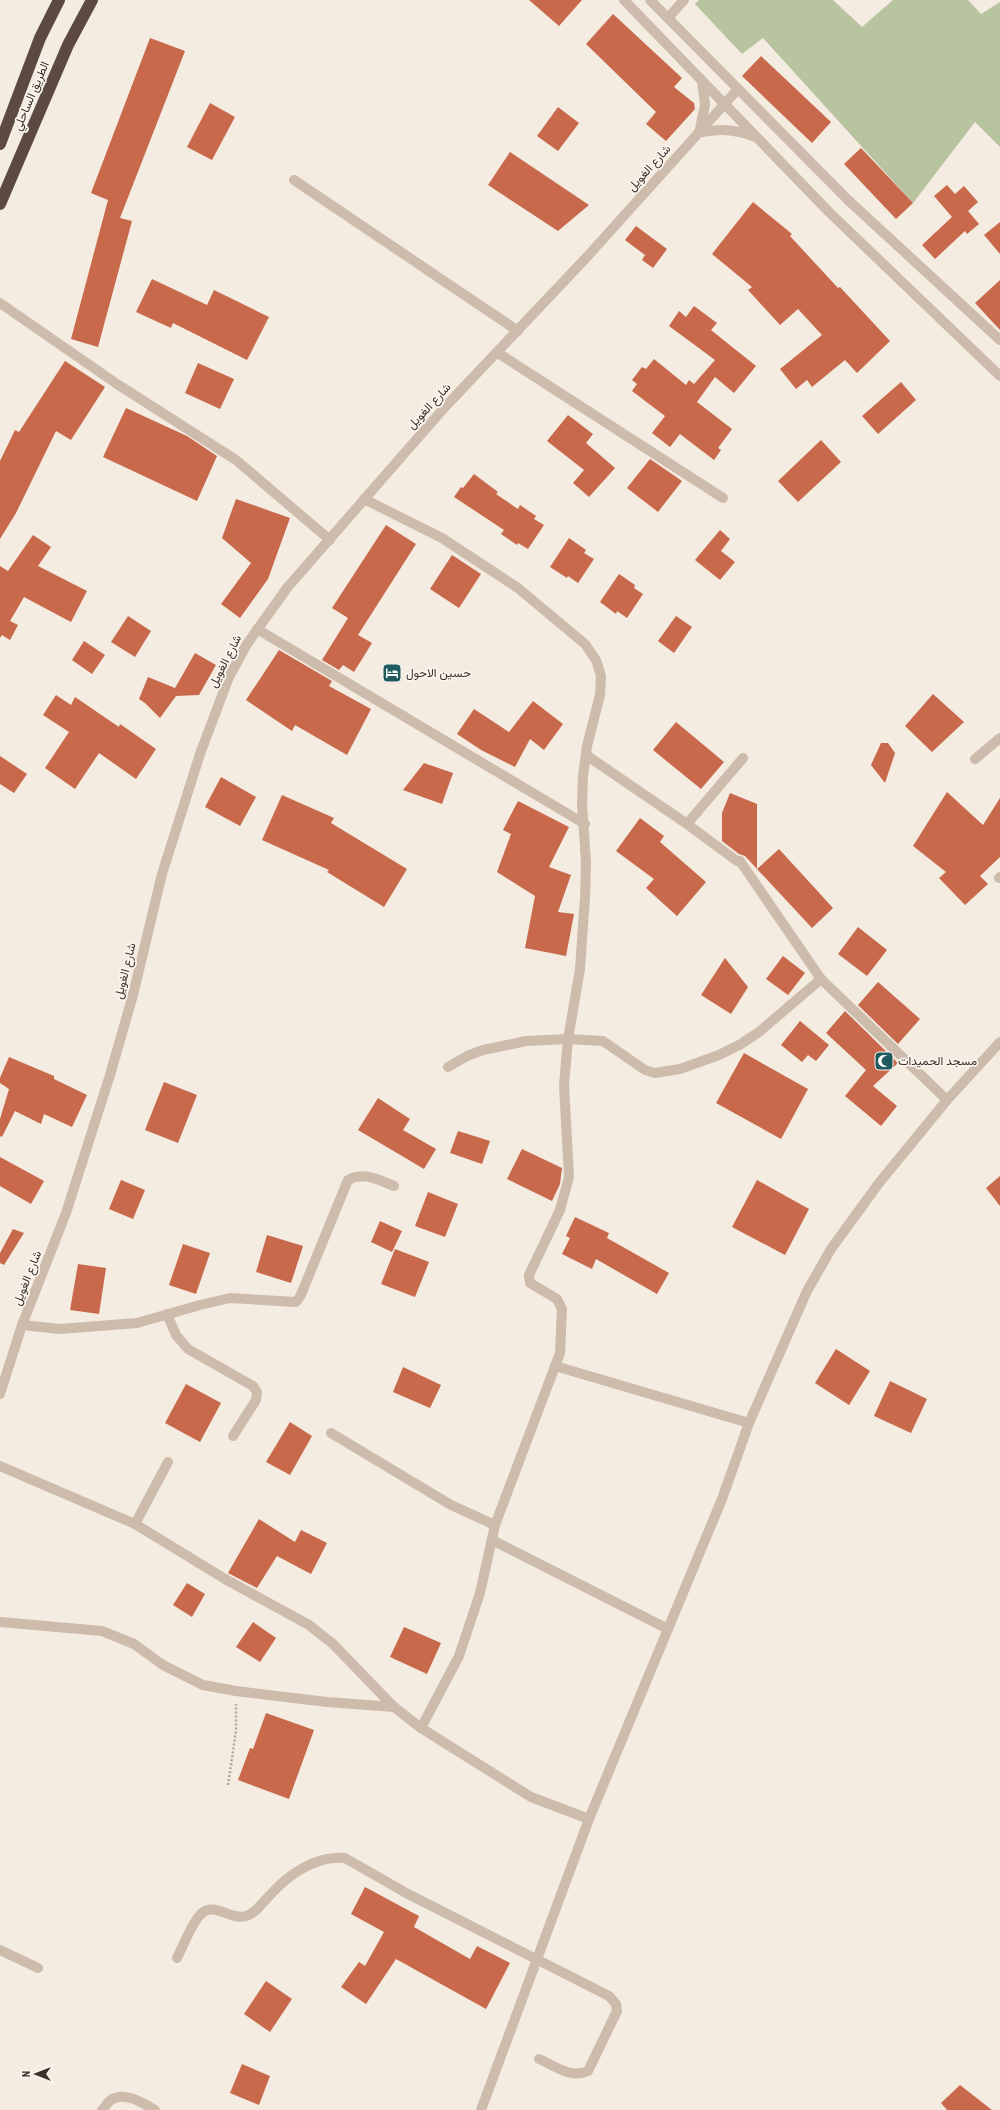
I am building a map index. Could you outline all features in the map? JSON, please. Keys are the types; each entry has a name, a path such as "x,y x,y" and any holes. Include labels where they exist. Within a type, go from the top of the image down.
{"highway":[{"name":"الطريق الساحلي","path":"0,144 40,38 59,0"},
{"name":"الطريق الساحلي","path":"0,204 68,45 92,0"}],"street":[{"path":"624,0 724,104 902,284 1000,376"},
{"path":"650,0 848,200 1000,340"},
{"path":"668,18 684,0"},
{"path":"702,81 705,105 698,133 710,130 728,130 758,138"},
{"name":"شارع الغويل","path":"0,1394 22,1325 66,1213 110,1075 133,995 162,874 200,754 229,677 257,629 287,588 330,540 364,498 445,407 498,353 738,89"},
{"path":"294,180 518,331"},
{"path":"0,303 117,384 236,460 330,540"},
{"path":"498,353 723,498"},
{"path":"364,498 442,538 512,584 585,644 596,660 601,676 600,694 586,756 582,804 585,824 585,897 580,969 568,1039 564,1085 569,1177 560,1210 530,1271 529,1280 534,1287 557,1299 562,1309 560,1353 495,1525 480,1593 459,1656 421,1728"},
{"path":"257,629 585,824"},
{"path":"975,760 1000,738"},
{"path":"586,756 687,824 737,861 740,861 821,979 947,1100"},
{"path":"687,824 743,758"},
{"path":"448,1067 483,1050 526,1041 568,1039 603,1041 645,1070 655,1073 680,1069 719,1055 741,1044 759,1032 821,979"},
{"path":"481,2110 589,1819 722,1499 749,1423 804,1297 831,1249 879,1183 947,1100 1000,1043"},
{"path":"22,1325 68,1329 137,1323 230,1298 296,1302 300,1297 348,1180 356,1175 368,1176 394,1186"},
{"path":"167,1314 176,1335 188,1349 253,1386 257,1392 256,1400 234,1436"},
{"path":"554,1366 749,1423"},
{"path":"331,1433 451,1505 495,1525"},
{"path":"135,1524 168,1462"},
{"path":"0,1466 135,1524 225,1579 309,1625 333,1644 394,1707 421,1728 531,1797 589,1819"},
{"path":"492,1540 668,1629"},
{"path":"0,1622 102,1631 134,1644 164,1665 203,1685 236,1691 327,1702 394,1707"},
{"path":"177,1958 200,1914 207,1910 218,1910 240,1918 251,1914 289,1877 319,1859 333,1857 345,1858 536,1960 609,1996 616,2004 617,2011 588,2071 582,2074 572,2075 540,2059"},
{"path":"0,1950 38,1968"},
{"path":"102,2110 111,2100 120,2097 135,2100 155,2110"}],"path":[{"path":"228,1786 236,1731 236,1691"}],"green space":[{"path":"699,0 833,0 862,27 893,0 968,0 981,14 1000,2 1000,147 975,122 913,203 763,38 742,54 695,4"}],"building":[{"path":"529,0 582,0 559,26"},
{"path":"613,14 682,78 674,87 694,103 695,109 666,141 646,124 656,112 586,44"},
{"path":"150,38 185,51 120,218 132,221 98,347 71,339 108,200 91,193"},
{"path":"761,56 831,122 812,143 742,76"},
{"path":"210,103 235,117 212,160 187,147"},
{"path":"558,107 579,123 558,151 537,136"},
{"path":"861,148 913,203 896,219 844,164"},
{"path":"510,152 589,205 558,231 488,185"},
{"path":"947,185 955,194 964,186 978,202 968,211 979,224 967,234 965,231 935,259 922,245 952,217 934,196"},
{"path":"753,202 792,234 790,236 890,341 857,373 845,360 812,387 807,380 796,389 780,369 822,335 798,309 780,325 748,290 752,287 712,254"},
{"path":"1000,222 1000,254 984,235"},
{"path":"636,226 667,249 653,268 642,260 645,255 625,240"},
{"path":"152,279 207,305 214,290 269,317 247,360 173,323 171,328 136,312"},
{"path":"1000,280 1000,330 975,303"},
{"path":"694,306 717,323 711,330 756,366 734,393 715,377 697,402 732,429 718,448 721,450 714,460 680,434 670,447 652,433 665,416 632,391 637,384 632,380 642,367 646,369 654,359 686,385 689,380 694,384 715,360 669,326 679,311 686,317"},
{"path":"65,361 105,387 71,440 56,431 16,513 0,539 0,461 15,430 19,432"},
{"path":"198,363 234,379 220,409 185,393"},
{"path":"901,382 916,400 878,434 862,416"},
{"path":"126,408 187,436 217,456 197,501 103,457"},
{"path":"568,415 593,434 586,443 615,468 589,497 573,483 584,470 547,441"},
{"path":"821,440 841,462 798,502 778,481"},
{"path":"650,459 682,481 658,512 627,488"},
{"path":"474,474 498,492 496,494 518,509 520,505 536,516 534,519 544,525 528,549 518,543 517,545 501,534 504,530 454,497 461,487 463,488"},
{"path":"236,499 290,518 268,579 240,618 221,604 251,563 222,538"},
{"path":"386,525 416,544 358,635 372,643 354,672 343,665 339,670 322,660 348,618 332,608"},
{"path":"720,530 730,539 721,551 735,562 720,580 695,560"},
{"path":"33,535 51,547 38,566 87,591 71,622 24,597 10,621 18,625 10,640 2,635 0,638 0,566 8,571"},
{"path":"569,538 586,550 584,553 594,559 578,583 550,567"},
{"path":"452,555 481,574 459,608 430,589"},
{"path":"619,574 635,585 634,588 643,594 627,618 617,611 616,614 600,602"},
{"path":"128,616 151,631 135,657 111,642"},
{"path":"676,616 692,627 674,653 658,641"},
{"path":"84,641 105,655 92,674 72,660"},
{"path":"279,650 332,681 329,686 371,709 347,755 295,725 292,731 246,700"},
{"path":"195,653 216,665 199,695 176,696 160,718 139,699 148,677 175,688"},
{"path":"933,694 964,722 932,752 905,726"},
{"path":"56,695 71,705 75,697 119,727 120,724 156,749 136,779 99,753 75,789 45,768 69,732 43,715"},
{"path":"533,701 563,724 544,750 530,739 515,767 481,750 457,734 474,709 509,732"},
{"path":"676,722 724,762 701,789 653,750"},
{"path":"881,743 888,743 895,753 885,783 871,765"},
{"path":"0,756 27,774 14,793 0,784"},
{"path":"424,763 453,773 442,804 403,790"},
{"path":"221,777 256,797 240,826 205,807"},
{"path":"947,792 983,825 1000,798 1000,857 980,876 988,884 965,905 939,878 946,872 913,846"},
{"path":"730,793 757,804 757,869 745,856 739,854 722,841 722,813"},
{"path":"282,795 334,818 331,823 407,869 384,907 327,872 329,870 262,840"},
{"path":"518,801 569,827 549,867 571,875 558,912 574,914 566,956 525,948 535,896 497,872 511,834 503,830"},
{"path":"640,818 664,836 660,842 706,882 677,916 646,888 654,879 616,851"},
{"path":"779,849 833,908 812,928 757,869"},
{"path":"858,927 887,950 867,976 838,954"},
{"path":"783,956 805,973 788,995 766,979"},
{"path":"725,958 748,987 731,1014 701,995"},
{"path":"878,982 920,1019 898,1044 858,1005"},
{"path":"845,1011 898,1063 873,1086 897,1106 881,1126 845,1096 866,1070 826,1033"},
{"path":"800,1021 829,1045 816,1061 808,1055 802,1062 781,1045"},
{"path":"744,1053 808,1089 781,1139 716,1103"},
{"path":"9,1057 54,1076 54,1079 87,1095 72,1127 44,1114 41,1124 15,1111 2,1137 0,1136 0,1119 9,1089 0,1083 0,1078"},
{"path":"164,1082 197,1095 178,1143 145,1130"},
{"path":"378,1098 410,1119 403,1130 436,1149 424,1169 358,1130"},
{"path":"458,1131 490,1141 482,1164 450,1153"},
{"path":"522,1149 562,1168 560,1184 552,1201 507,1179"},
{"path":"0,1157 44,1181 31,1204 0,1186"},
{"path":"1000,1176 1000,1206 986,1188"},
{"path":"121,1180 145,1190 133,1219 109,1209"},
{"path":"757,1180 809,1209 785,1255 732,1227"},
{"path":"428,1192 458,1204 445,1237 415,1226"},
{"path":"575,1217 609,1233 607,1238 669,1273 657,1294 596,1259 592,1269 562,1254 570,1238 566,1236"},
{"path":"380,1221 402,1231 392,1252 371,1242"},
{"path":"13,1229 24,1233 4,1265 0,1263 0,1253"},
{"path":"267,1235 303,1246 291,1283 256,1272"},
{"path":"183,1244 210,1253 196,1294 169,1285"},
{"path":"395,1249 429,1262 415,1297 381,1284"},
{"path":"78,1264 106,1268 99,1314 70,1310"},
{"path":"836,1349 870,1371 849,1405 815,1383"},
{"path":"403,1367 441,1385 430,1408 393,1392"},
{"path":"890,1381 927,1399 911,1433 874,1416"},
{"path":"186,1384 221,1403 200,1442 165,1423"},
{"path":"290,1422 312,1436 290,1475 266,1462"},
{"path":"259,1519 295,1542 301,1530 327,1543 311,1574 277,1556 257,1588 228,1573"},
{"path":"187,1583 205,1594 192,1617 173,1605"},
{"path":"253,1622 276,1638 260,1662 236,1647"},
{"path":"404,1627 441,1643 427,1674 390,1657"},
{"path":"266,1713 314,1730 289,1799 238,1780 250,1748 253,1749"},
{"path":"365,1887 419,1916 414,1927 470,1959 477,1946 510,1963 486,2009 396,1959 366,2004 341,1987 359,1962 365,1966 384,1932 351,1914"},
{"path":"266,1981 292,1999 270,2032 244,2014"},
{"path":"242,2064 270,2076 259,2105 230,2093"},
{"path":"960,2085 992,2110 947,2110 941,2103"}],"place":[{"name":"حسين الاحول","path":"392,673"},
{"name":"مسجد الحميدات","path":"884,1061"}]}
